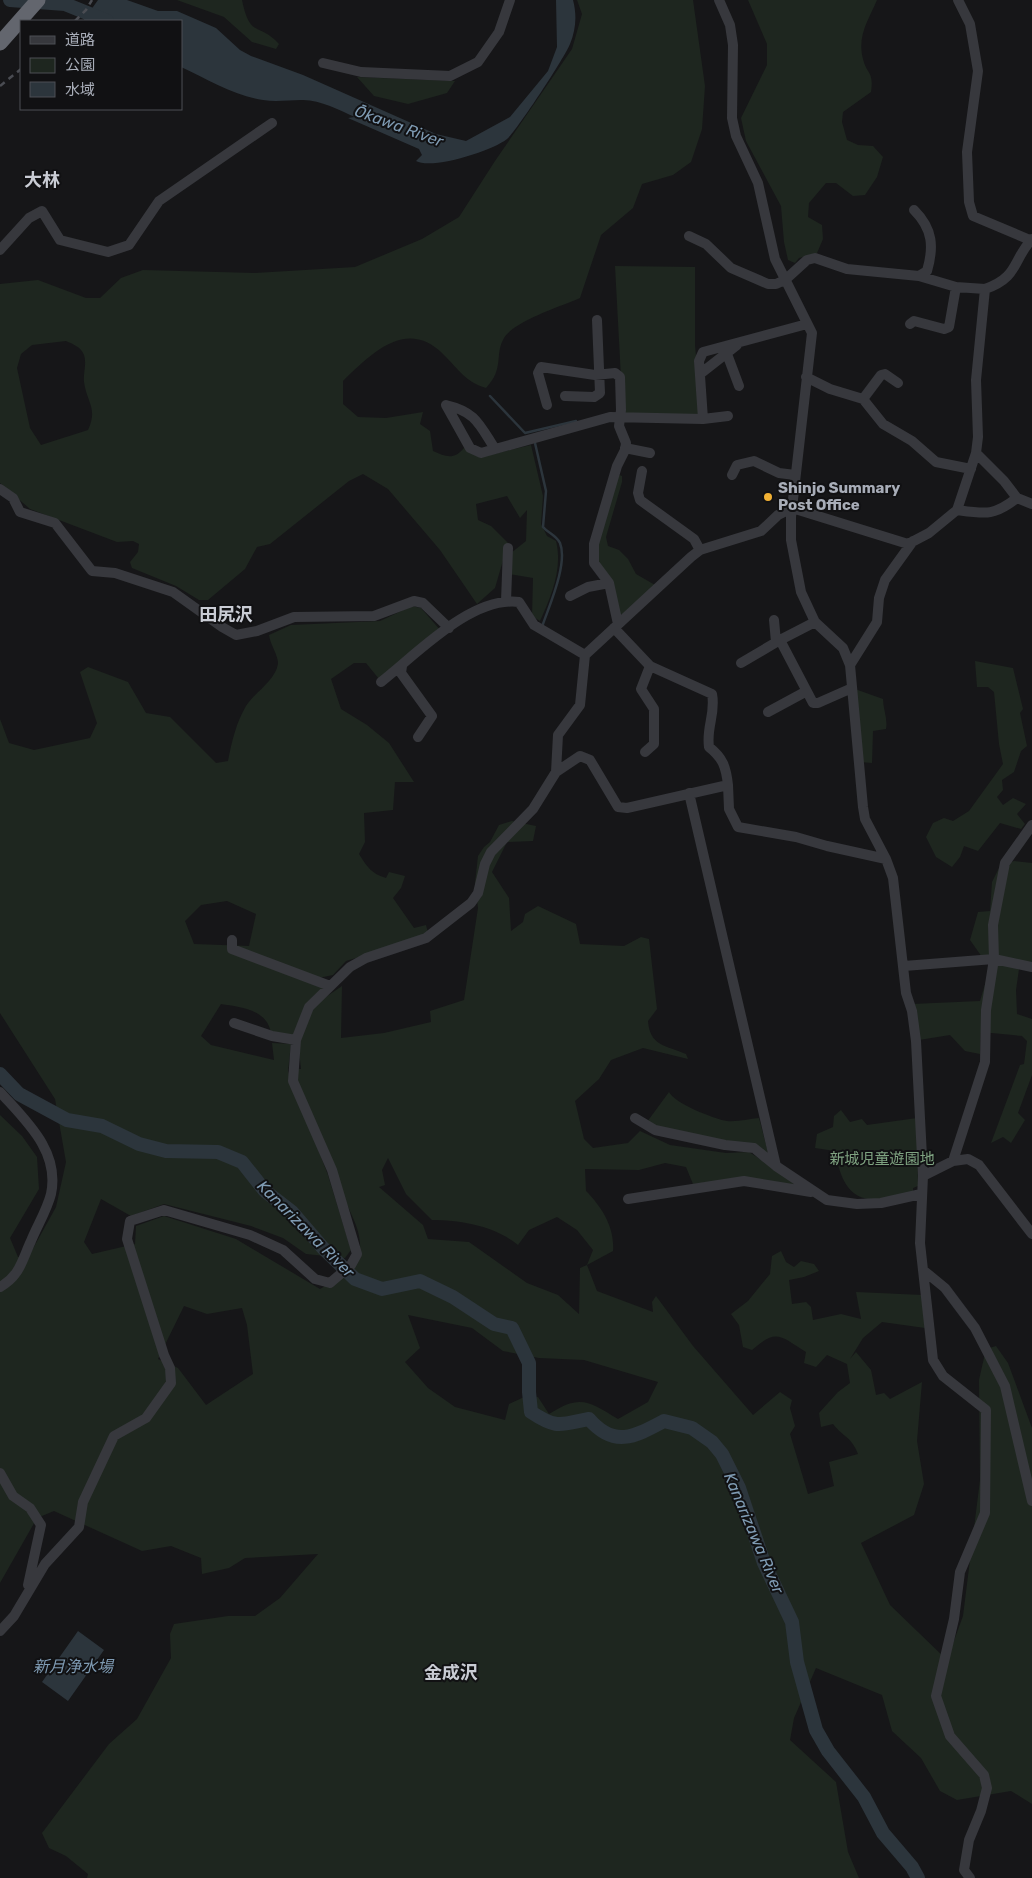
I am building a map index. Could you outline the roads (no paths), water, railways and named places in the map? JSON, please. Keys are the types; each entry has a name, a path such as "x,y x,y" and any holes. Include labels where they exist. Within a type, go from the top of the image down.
{"highway":[{"path":"21,20 38,0"},
{"path":"2,42 20,21"}],"street":[{"path":"323,63 361,72 450,76 478,62 499,32 510,0"},
{"path":"719,0 730,25 734,45 732,118 736,136 758,183 769,241 784,280 812,333 795,475 791,540 801,592 815,622 843,648 850,665 862,807 865,819 886,859 893,878 916,1041 923,1176 920,1243 933,1360 943,1376 986,1410 985,1513 960,1572 954,1620 936,1696 950,1736 984,1776 987,1788 982,1811 969,1840 964,1870 970,1878"},
{"path":"689,236 706,244 724,262 740,273 752,276 768,284 776,284 784,280 807,260 815,258 847,269 919,276 956,287 985,289 998,285 1007,278 1031,240 973,216 969,202 967,152 978,71 970,24 958,0"},
{"path":"0,250 29,218 42,211 60,240 108,252 129,245 159,201 272,123"},
{"path":"914,210 924,220 932,238 932,253 927,271 919,276"},
{"path":"910,324 914,321 944,329 949,327 956,287"},
{"path":"556,772 558,735 580,705 585,655 700,550 761,531 778,515 792,508 908,544 929,533 957,510 976,453 978,412 976,380 985,289"},
{"path":"565,396 598,397 600,393 597,320"},
{"path":"703,419 699,361 702,352 808,324"},
{"path":"700,374 727,354 739,342"},
{"path":"727,354 739,386"},
{"path":"547,405 538,374 540,367 595,375 615,373 620,377 619,426 626,443 617,466 594,544 594,563 609,583 616,626 650,666 712,694 715,708 707,733 710,747 718,754 726,767 730,809 738,828 796,837 886,859"},
{"path":"863,399 881,375 885,374 898,383"},
{"path":"806,377 830,389 863,399 883,424 912,441 936,462 970,468"},
{"path":"495,449 476,420 464,409 446,405 470,448 481,453 610,417 703,419 728,416"},
{"path":"625,448 650,453"},
{"path":"976,453 1004,481 1017,498 1032,504"},
{"path":"732,475 737,464 754,461 779,473 795,475"},
{"path":"642,471 638,493 640,500 694,539 700,550"},
{"path":"0,489 13,498 20,512 55,523 92,571 115,573 173,592 236,635 258,631 294,617 374,616 414,601 423,602 448,628"},
{"path":"957,510 986,514 1002,510 1017,498"},
{"path":"850,665 876,622 879,598 885,580 914,541"},
{"path":"506,601 508,548"},
{"path":"570,596 588,587 609,583"},
{"path":"381,682 465,616 506,601 519,602 534,625 585,655"},
{"path":"774,620 778,641 813,704 852,688"},
{"path":"742,663 778,641 815,622"},
{"path":"402,666 401,673 432,716 418,737"},
{"path":"645,752 654,744 654,708 641,689 650,666"},
{"path":"768,712 806,692"},
{"path":"0,1631 14,1616 45,1564 79,1527 82,1502 114,1436 146,1418 171,1383 170,1368 164,1355 127,1239 130,1221 164,1210 250,1235 283,1250 314,1279 330,1283 351,1265 357,1254 332,1170 292,1081 296,1040 309,1007 350,967 366,958 426,938 471,903 478,894 491,852 533,809 556,772 580,756 590,760 618,807 627,808 728,785"},
{"path":"689,794 776,1166"},
{"path":"953,1161 985,1062 986,1010 994,959 993,925 1005,863 1032,826"},
{"path":"232,940 232,949 330,986"},
{"path":"904,966 994,959 1032,967"},
{"path":"234,1023 272,1036 296,1040"},
{"path":"0,1092 36,1132 46,1148 52,1173 50,1195 15,1278 0,1287"},
{"path":"634,1118 655,1130 725,1145 754,1148 776,1166 827,1200 856,1204 897,1201 921,1194"},
{"path":"923,1176 953,1161 968,1159 979,1165 1032,1234"},
{"path":"628,1199 744,1181 817,1193"},
{"path":"923,1270 945,1288 975,1328 1004,1386 1032,1501"},
{"path":"0,1474 13,1496 30,1508 41,1525 25,1598"}],"water":[{"path":"98,0 127,0 158,11 177,11 216,28 240,50 251,56 303,75 436,134 466,141 510,117 548,71 557,47 556,0 573,0 575,11 575,27 566,52 530,109 507,139 476,154 435,163 416,161 422,155 419,149 348,118 355,117 329,106 308,100 273,101 253,98 221,86 182,67 182,20 84,20"},
{"name":"新月浄水場","path":"78,1631 104,1650 68,1701 42,1682"}],"waterway":[{"name":"Ōkawa River","path":"10,0 65,4 105,20"},
{"path":"490,396 525,433 576,421"},
{"path":"535,443 546,491 543,527 558,540 562,551 557,584 543,624"},
{"name":"Kanarizawa River","path":"0,1074 19,1094 67,1120 102,1126 139,1144 166,1151 218,1152 242,1162 265,1191 292,1212 323,1248 355,1279 382,1289 420,1281 453,1297 494,1324 512,1328 529,1363 531,1412 540,1418 560,1424 589,1419 598,1428 616,1437 634,1435 664,1421 692,1428 712,1442 722,1454 739,1488 764,1563 792,1622 797,1662 816,1730 828,1751 864,1797 883,1833 912,1867 918,1878"}],"railway":[{"path":"76,20 86,10 92,0"},
{"path":"0,86 20,70"}],"place":[{"name":"Shinjo Summary Post Office","path":"768,497"}],"district":[{"name":"大林","path":"42,180"},
{"name":"田尻沢","path":"226,615"},
{"name":"金成沢","path":"451,1673"}],"park label":[{"name":"新城児童遊園地","path":"882,1159"}]}
